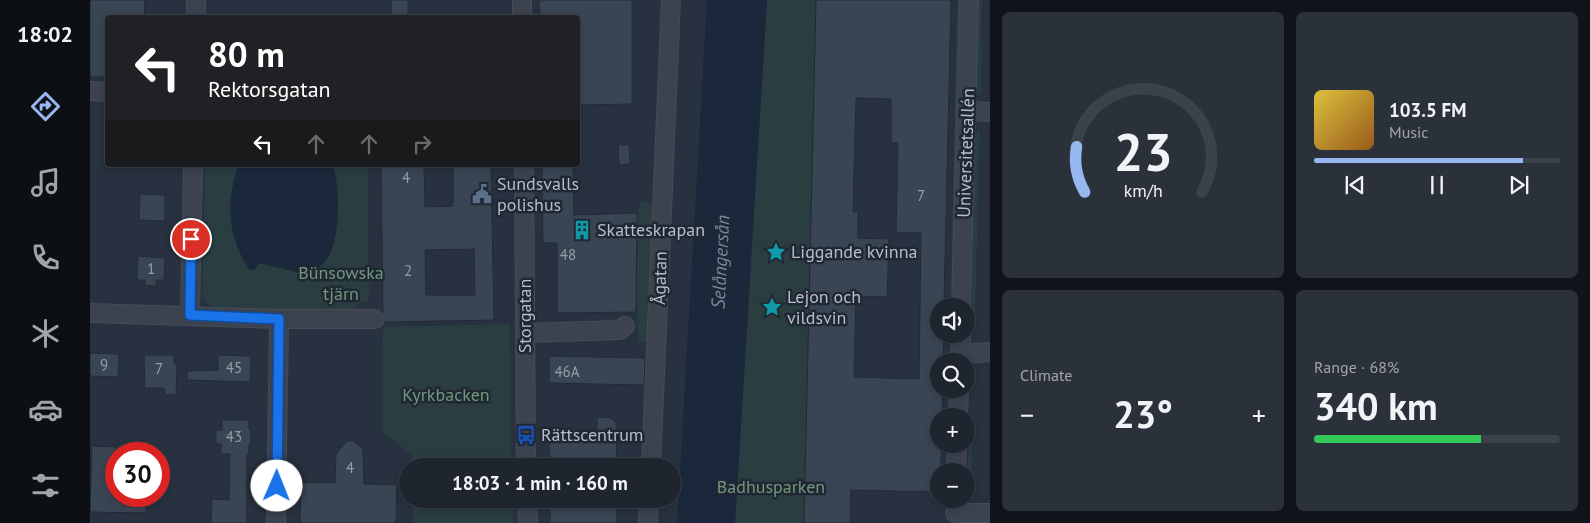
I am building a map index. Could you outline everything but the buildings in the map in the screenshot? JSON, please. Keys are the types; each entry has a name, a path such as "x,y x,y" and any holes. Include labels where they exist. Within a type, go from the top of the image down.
{"street":[{"path":"196,0 196,15"},
{"path":"522,0 522,15"},
{"name":"Ågatan","path":"651,458 671,0"},
{"name":"Universitetsallén","path":"961,298 969,0"},
{"path":"90,91 105,92"},
{"path":"967,111 990,112"},
{"path":"190,315 193,167"},
{"name":"Storgatan","path":"524,167 526,458"},
{"path":"90,313 279,319 375,319"},
{"path":"276,523 279,319"},
{"path":"526,333 620,330 625,326"},
{"path":"975,355 990,352"},
{"path":"527,508 528,523"},
{"path":"648,523 649,508"},
{"path":"955,512 990,513"}],"green space":[{"name":"Badhusparken","path":"767,0 816,0 804,523 735,523"},
{"path":"957,0 961,0 953,293 951,286"},
{"path":"978,0 982,0 981,96 976,90"},
{"path":"980,127 975,314 975,298 971,298 975,134"},
{"name":"Bünsowska tjärn","path":"205,167 238,167 230,205 259,263 309,275 327,259 334,240 338,199 333,167 368,167 369,301 361,302 351,311 213,309 202,298"},
{"path":"645,201 651,205 654,212 647,342 638,342 635,241 637,241 637,213 640,203"},
{"name":"Kyrkbacken","path":"510,324 511,458 412,458 412,455 382,432 383,327"},
{"path":"968,453 972,453 972,463 968,463"},
{"path":"413,508 513,508 513,523 413,523"}],"water":[{"name":"Selångersån","path":"707,0 767,0 735,523 677,523 678,508 681,508 681,458"},
{"name":"Bünsowska tjärn","path":"237,167 333,167 337,186 338,213 335,239 327,259 309,275 259,263 254,270 249,270 236,244 231,219 230,206"}],"place":[{"name":"Sundsvalls polishus","path":"482,194"},
{"name":"Skatteskrapan","path":"582,230"},
{"name":"Liggande kvinna","path":"776,252"},
{"name":"Lejon och vildsvin","path":"772,307"},
{"name":"Rättscentrum","path":"526,435"}],"route":[{"path":"191,239 190,315 279,319 277,486"}]}
